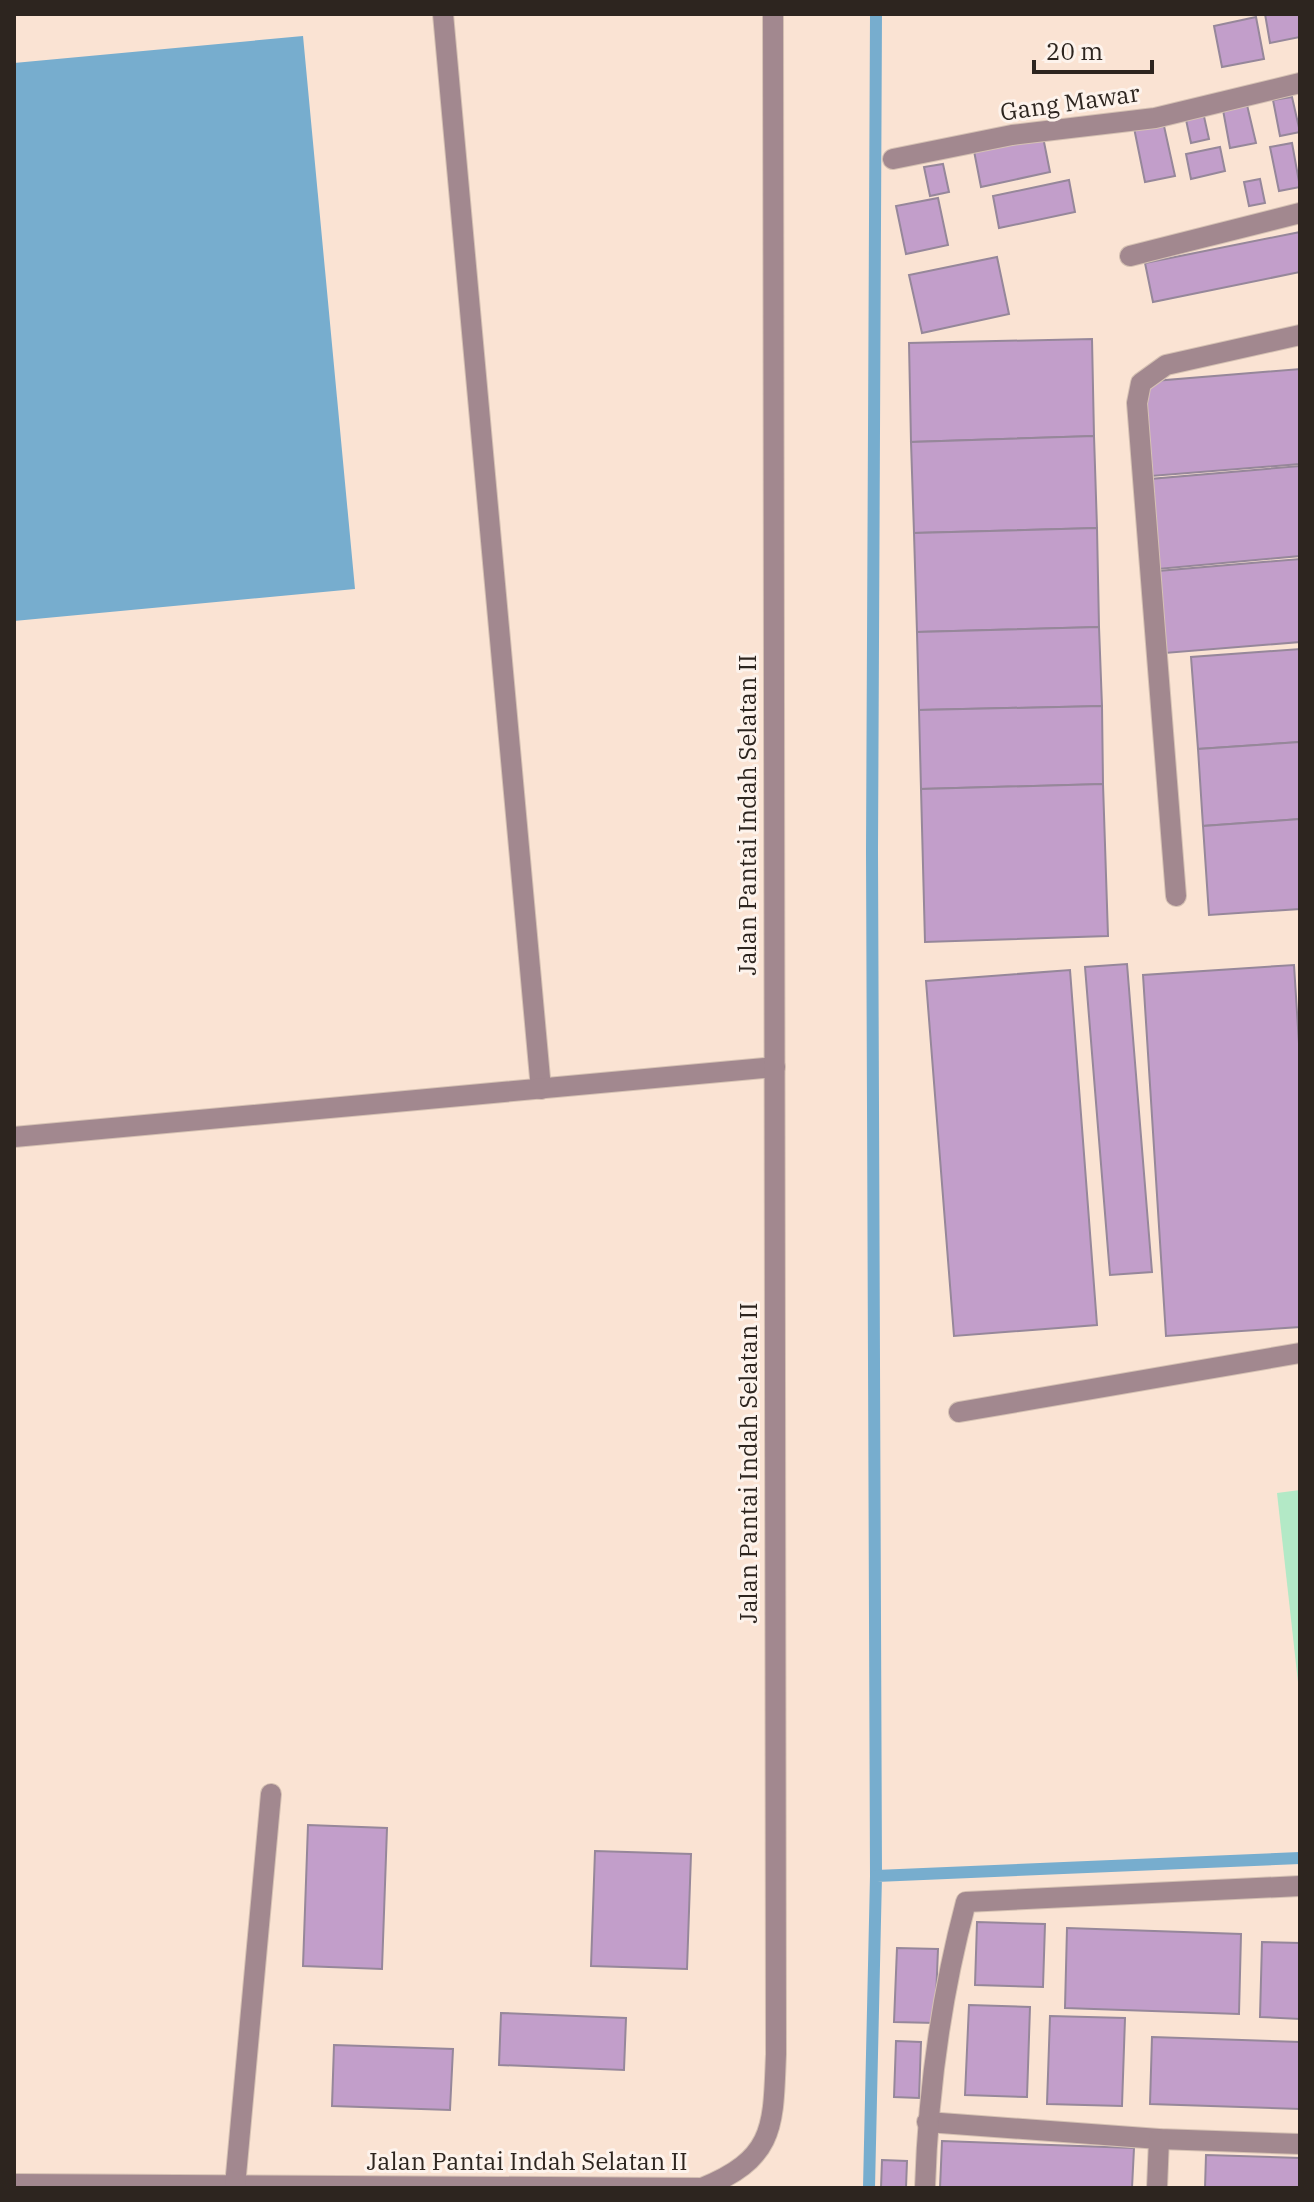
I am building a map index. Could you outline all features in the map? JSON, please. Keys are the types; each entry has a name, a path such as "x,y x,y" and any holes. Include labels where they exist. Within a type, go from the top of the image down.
{"street":[{"path":"443,14 541,1089"},
{"name":"Jalan Pantai Indah Selatan II","path":"14,2184 702,2188 733,2175 754,2159 764,2143 773,2114 776,2054 773,14"},
{"name":"Gang Mawar","path":"893,159 1012,135 1155,118 1300,83"},
{"path":"1130,256 1300,213"},
{"path":"1176,896 1137,403 1141,383 1166,365 1300,335"},
{"path":"14,1137 775,1067"},
{"path":"959,1412 1300,1353"},
{"path":"235,2186 271,1794"},
{"path":"925,2188 927,2122 949,1965 966,1902 1300,1886"},
{"path":"927,2122 1159,2139 1300,2144"},
{"path":"1157,2188 1159,2139"}],"green space":[{"path":"1300,1490 1300,1700 1277,1493"}],"water":[{"path":"303,36 355,589 14,621 14,63"}],"building":[{"path":"1265,14 1300,14 1300,37 1270,43"},
{"path":"1256,17 1264,59 1222,67 1214,26"},
{"path":"1292,97 1300,132 1280,136 1273,100"},
{"path":"1247,105 1256,143 1230,148 1223,110"},
{"path":"1203,112 1209,139 1191,143 1185,115"},
{"path":"1162,117 1175,176 1145,182 1133,123"},
{"path":"1043,137 1050,172 981,187 974,151"},
{"path":"1292,143 1300,187 1279,191 1270,147"},
{"path":"1220,147 1225,171 1191,179 1186,154"},
{"path":"943,164 949,192 930,196 924,167"},
{"path":"1260,179 1265,203 1249,206 1244,182"},
{"path":"1069,180 1075,212 999,228 993,196"},
{"path":"938,198 948,245 906,254 896,206"},
{"path":"1300,232 1300,272 1153,302 1145,263"},
{"path":"997,257 1009,314 922,333 909,275"},
{"path":"1092,339 1094,436 911,442 909,343"},
{"path":"1300,369 1300,464 1151,476 1142,382"},
{"path":"1094,436 1097,528 914,533 911,442"},
{"path":"1300,466 1300,556 1158,569 1150,479"},
{"path":"1097,528 1099,627 917,632 914,533"},
{"path":"1300,559 1300,642 1165,653 1158,571"},
{"path":"1099,627 1102,706 919,710 917,632"},
{"path":"1300,649 1300,742 1198,749 1191,657"},
{"path":"1102,706 1103,784 921,789 919,710"},
{"path":"1300,742 1300,819 1203,826 1198,749"},
{"path":"1103,784 1108,936 925,942 921,789"},
{"path":"1300,819 1300,909 1209,915 1203,826"},
{"path":"1127,964 1152,1272 1110,1275 1085,967"},
{"path":"1294,965 1300,1059 1300,1327 1166,1336 1143,975"},
{"path":"1070,970 1097,1325 954,1336 926,981"},
{"path":"308,1825 387,1828 382,1969 303,1966"},
{"path":"595,1851 691,1854 687,1969 591,1966"},
{"path":"977,1922 1045,1924 1043,1987 975,1985"},
{"path":"1067,1928 1241,1934 1239,2014 1065,2008"},
{"path":"1262,1942 1300,1943 1300,2019 1260,2017"},
{"path":"897,1948 938,1949 935,2023 894,2022"},
{"path":"969,2005 1030,2007 1027,2097 965,2095"},
{"path":"501,2013 626,2018 624,2070 499,2065"},
{"path":"1050,2016 1125,2018 1122,2106 1047,2104"},
{"path":"1152,2037 1300,2042 1300,2109 1150,2104"},
{"path":"896,2041 921,2042 919,2098 894,2097"},
{"path":"334,2045 453,2049 450,2110 332,2106"},
{"path":"942,2141 1134,2148 1132,2188 940,2188"},
{"path":"1206,2155 1300,2158 1300,2188 1205,2188"},
{"path":"882,2160 907,2161 906,2188 881,2188"}],"waterway":[{"path":"876,14 872,851 876,1876"},
{"path":"869,2188 876,1876 1300,1858"}]}
